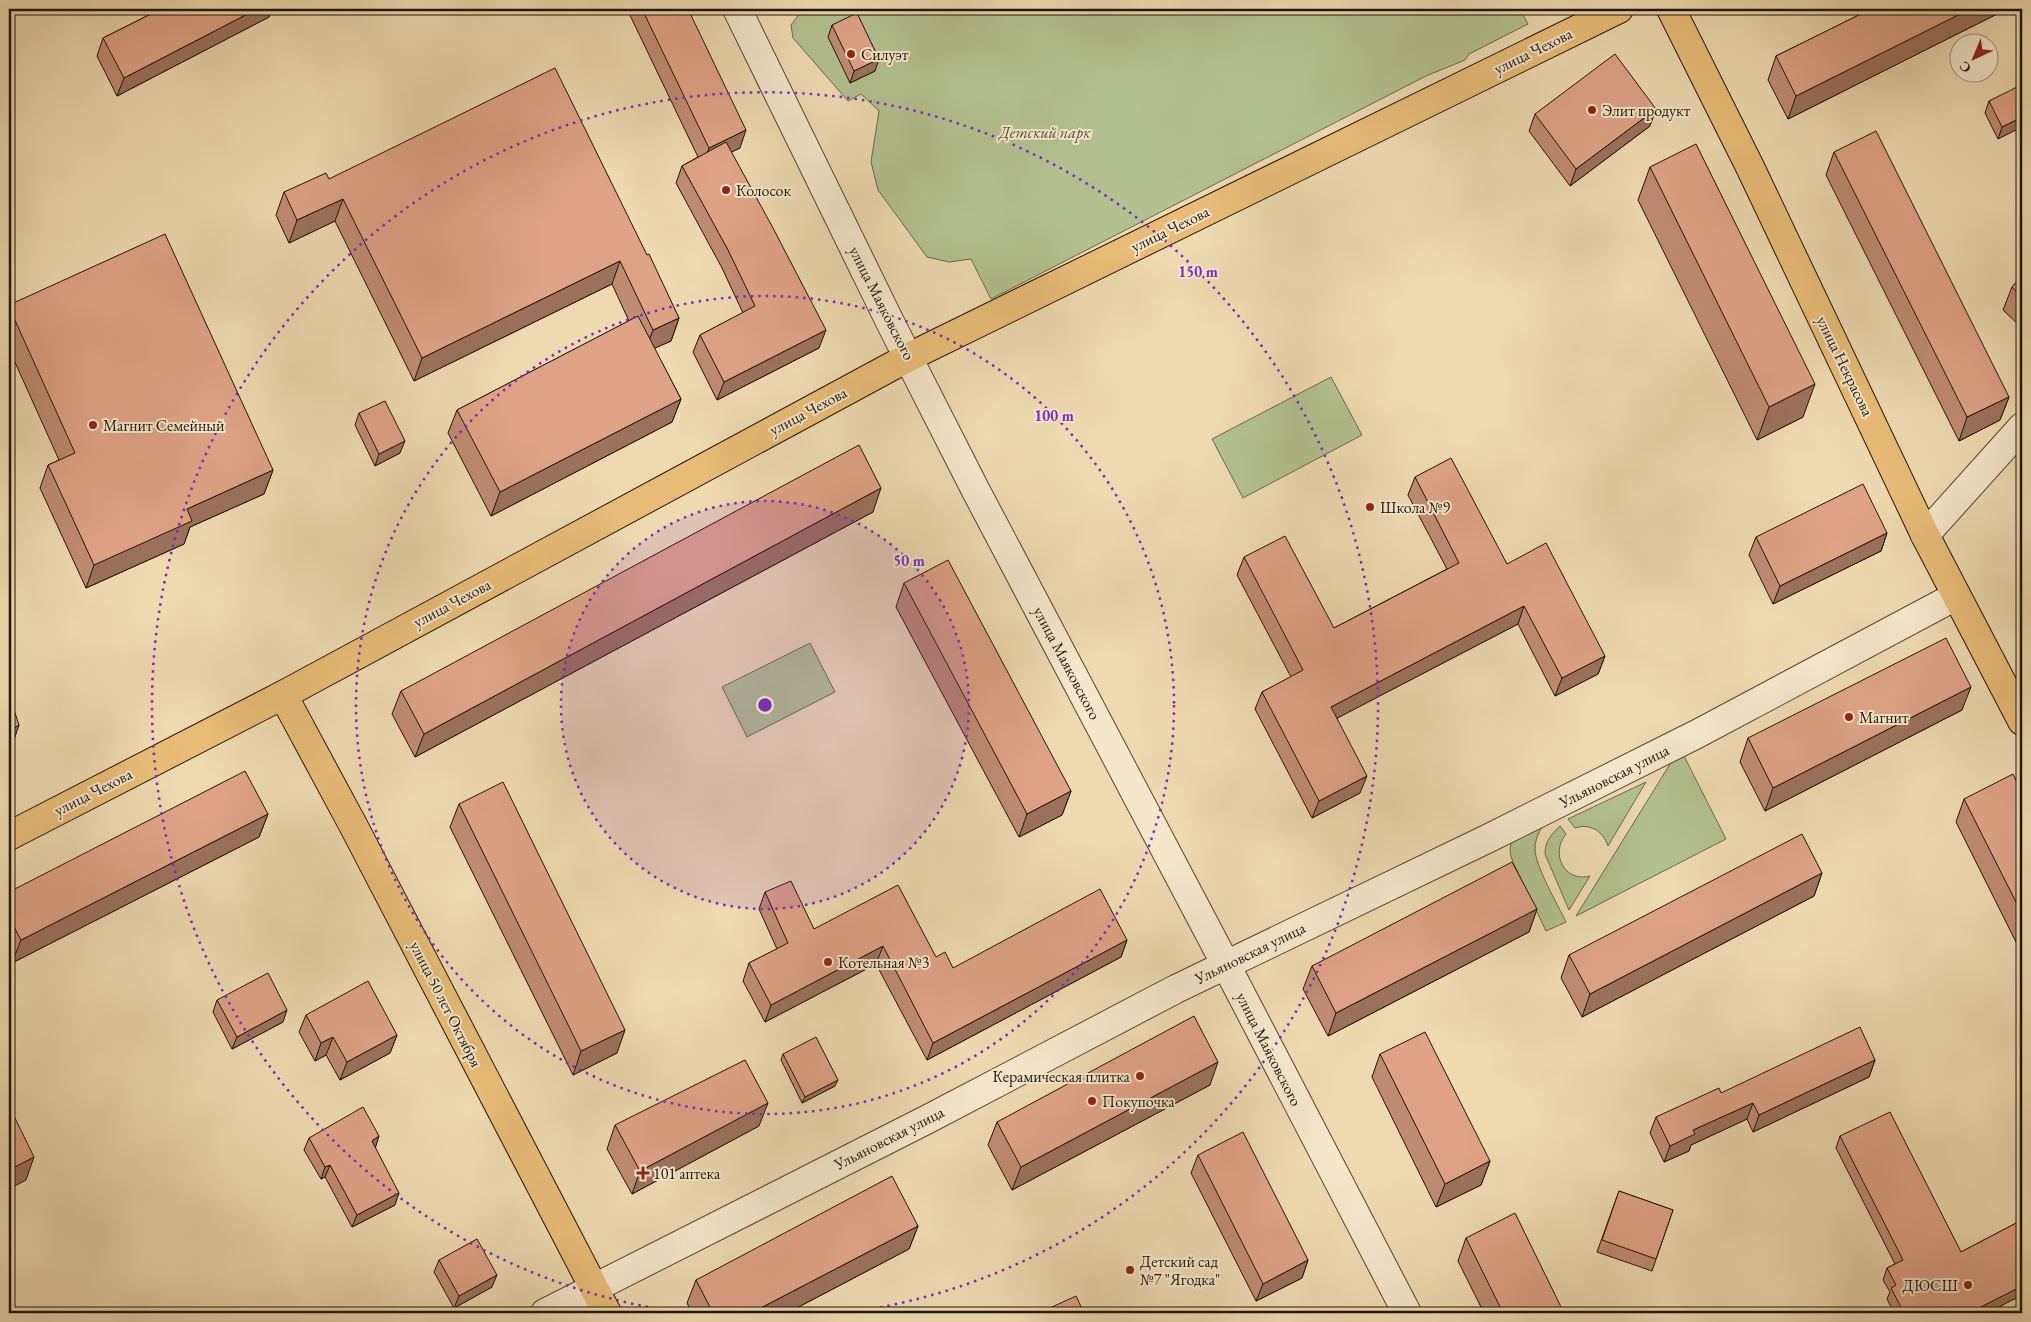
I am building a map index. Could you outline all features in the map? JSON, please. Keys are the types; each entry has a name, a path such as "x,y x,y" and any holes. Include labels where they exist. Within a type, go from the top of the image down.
{"main road":[{"name":"улица Чехова","path":"9,836 283,695 909,357 1619,9"},
{"name":"улица Некрасова","path":"1670,9 1741,149 1925,534 2022,721"},
{"name":"улица 50 лет Октября","path":"283,695 353,825 607,1313"}],"street":[{"name":"улица Маяковского","path":"737,9 975,489 1407,1313"},
{"path":"1925,534 2022,427"},
{"name":"Ульяновская улица","path":"545,1313 1226,965 1489,838 1697,734 1956,596"}],"green space":[{"name":"Детский парк","path":"803,9 1520,9 1528,24 1469,54 1465,60 1426,76 991,299 971,259 949,262 927,257 878,190 871,162 879,111 861,94 848,101 793,38 791,25"},
{"path":"1331,377 1362,435 1243,498 1212,439"},
{"path":"810,643 835,692 747,737 722,687"},
{"path":"1680,748 1726,839 1576,916"},
{"path":"1646,782 1608,846 1603,836 1595,829 1586,827 1575,828 1568,819"},
{"path":"1550,817 1542,828 1535,844 1536,856 1566,922 1546,931 1510,852 1514,838 1519,833"},
{"path":"1560,826 1566,834 1559,850 1562,865 1573,875 1581,877 1590,876 1569,910 1545,854 1549,839"}],"building":[{"path":"161,9 257,9 124,78 103,38"},
{"path":"642,9 688,9 746,130 709,148"},
{"path":"1871,9 1970,9 1796,96 1776,56"},
{"path":"857,13 879,59 854,71 832,25"},
{"path":"1615,54 1656,109 1576,169 1535,114"},
{"path":"555,68 647,255 649,254 679,318 653,330 620,261 422,358 343,199 297,220 284,192 326,173 329,179"},
{"path":"2021,85 2022,117 2002,127 1989,101"},
{"path":"1876,131 2009,397 1967,417 1834,152"},
{"path":"726,142 826,330 724,382 700,335 755,306 728,250 682,166"},
{"path":"1696,144 1815,384 1769,407 1650,167"},
{"path":"165,234 273,470 187,509 192,521 94,565 48,465 75,453 9,305"},
{"path":"2022,276 2022,297 2012,287"},
{"path":"638,316 681,399 500,492 457,410"},
{"path":"385,401 405,441 379,454 359,413"},
{"path":"859,445 881,488 424,734 401,691"},
{"path":"1451,458 1507,564 1546,543 1605,656 1562,678 1524,606 1331,707 1367,776 1319,801 1262,692 1303,670 1244,557 1285,536 1334,628 1459,563 1415,477"},
{"path":"1863,484 1887,533 1780,586 1756,537"},
{"path":"948,560 1071,791 1027,814 904,583"},
{"path":"1946,638 1971,687 1773,788 1748,738"},
{"path":"9,703 14,710 19,725 9,731"},
{"path":"245,771 268,814 21,940 9,917 9,892"},
{"path":"2013,774 2022,793 2022,914 1964,799"},
{"path":"503,782 625,1030 581,1051 459,804"},
{"path":"1802,834 1822,873 1590,994 1569,955"},
{"path":"1512,862 1537,909 1336,1013 1312,966"},
{"path":"791,881 814,929 898,885 936,957 945,952 953,968 1100,889 1127,940 933,1043 883,946 771,1005 749,963 788,943 765,892"},
{"path":"268,973 287,1010 237,1037 217,1000"},
{"path":"368,981 397,1035 347,1062 333,1037 321,1043 306,1015"},
{"path":"1194,1016 1218,1062 1021,1167 997,1122"},
{"path":"1860,1027 1875,1060 1759,1115 1753,1103 1693,1130 1695,1134 1670,1146 1656,1117 1719,1088 1721,1093"},
{"path":"1425,1032 1490,1161 1445,1184 1380,1054"},
{"path":"816,1037 838,1080 805,1097 783,1054"},
{"path":"745,1060 768,1103 640,1171 615,1125"},
{"path":"363,1107 379,1136 372,1141 399,1193 357,1215 330,1165 325,1167 309,1138"},
{"path":"1890,1112 1961,1252 2022,1220 2022,1286 1969,1313 1904,1313 1891,1288 1896,1285 1887,1268 1903,1260 1840,1136"},
{"path":"13,1114 34,1157 9,1170 9,1116"},
{"path":"1243,1132 1308,1260 1263,1284 1198,1155"},
{"path":"892,1176 918,1226 751,1313 713,1313 696,1280"},
{"path":"1619,1191 1673,1210 1656,1259 1602,1240"},
{"path":"1515,1213 1564,1313 1503,1313 1466,1238"},
{"path":"477,1239 497,1275 459,1296 439,1260"},
{"path":"1076,1296 1084,1313 1039,1313"}],"place":[{"name":"Силуэт","path":"851,54"},
{"name":"Элит продукт","path":"1592,110"},
{"name":"Колосок","path":"726,190"},
{"name":"Магнит Семейный","path":"93,425"},
{"name":"Школа №9","path":"1370,507"},
{"name":"Магнит","path":"1849,717"},
{"name":"Котельная №3","path":"828,962"},
{"name":"Керамическая плитка","path":"1140,1076"},
{"name":"Покупочка","path":"1092,1101"},
{"name":"101 аптека","path":"643,1173"},
{"name":"Детский сад №7 \"Ягодка\"","path":"1130,1270"},
{"name":"ДЮСШ","path":"1968,1285"}]}
